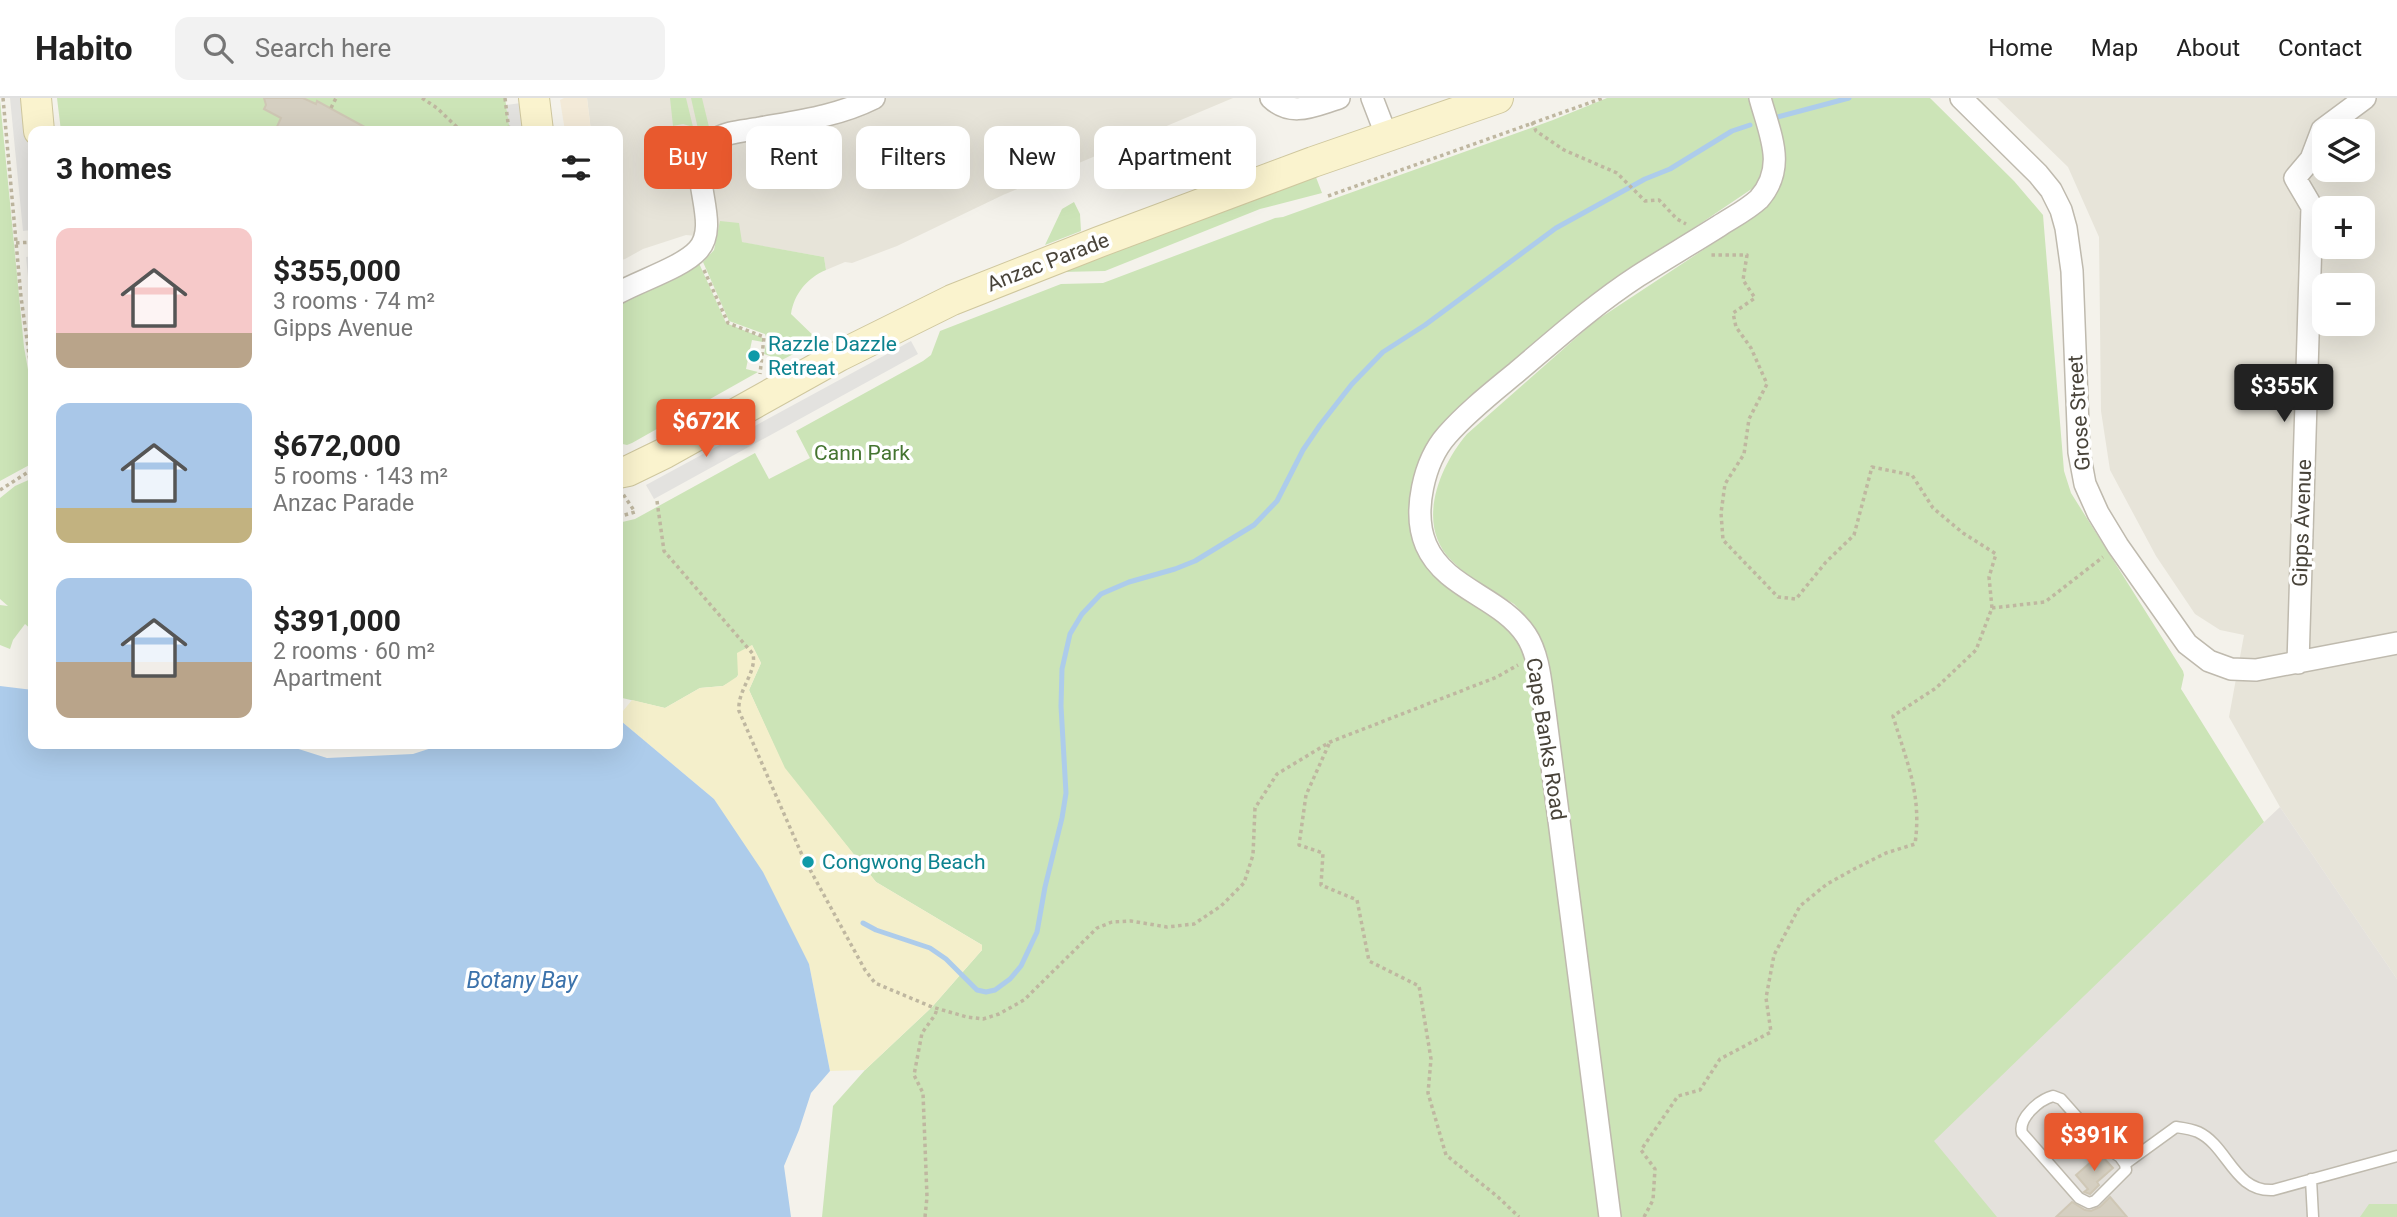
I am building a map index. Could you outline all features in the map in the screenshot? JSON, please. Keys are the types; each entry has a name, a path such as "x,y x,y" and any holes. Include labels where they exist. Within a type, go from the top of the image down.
{"main road":[{"path":"36,98 39,126"},
{"path":"534,98 537,126"},
{"name":"Anzac Parade","path":"623,472 665,453 780,387 942,305 1099,242 1498,98"}],"street":[{"path":"623,290 692,255 706,237 701,157 713,140 732,133 833,114 874,98"},
{"path":"1272,98 1282,107 1294,110 1339,98"},
{"path":"1372,98 1387,136"},
{"name":"Cape Banks Road","path":"1610,1217 1536,657 1528,637 1515,622 1500,608 1457,581 1432,558 1424,542 1421,523 1422,491 1431,462 1447,436 1492,393 1584,314 1638,276 1754,204 1770,185 1775,158 1760,98"},
{"name":"Gipps Avenue","path":"2298,663 2312,207 2295,178 2311,159 2322,130 2365,98"},
{"name":"Grose Street","path":"1967,100 2038,174 2061,210 2072,271 2079,452 2085,484 2098,513 2118,546 2187,644 2208,661 2231,669 2256,670 2397,643"}],"lane":[{"path":"2053,1096 2061,1099 2101,1144 2126,1164 2126,1170 2118,1179 2095,1201 2089,1203 2079,1198 2022,1133 2022,1119 2047,1098 2053,1096"},
{"path":"2126,1164 2176,1127 2200,1132 2252,1187 2262,1191 2397,1156"},
{"path":"2311,1179 2313,1217"}],"path":[{"path":"3,98 28,342"},
{"path":"331,108 336,98"},
{"path":"422,98 437,108 454,126"},
{"path":"505,98 508,126"},
{"path":"1328,196 1603,98"},
{"path":"1532,122 1536,131 1564,150 1617,173 1645,201 1659,200 1699,238 1711,256 1747,256 1743,280 1755,298 1733,313 1736,327 1751,348 1767,384 1749,419 1744,454 1725,484 1721,513 1723,540 1778,597 1797,599 1826,562 1854,535 1872,467 1912,475 1933,509 1996,554 1989,577 1992,608 1976,650 1936,688 1894,716 1917,796 1915,844 1886,853 1856,868 1827,884 1800,906 1774,955 1766,998 1771,1032 1720,1059 1700,1090 1678,1096 1641,1150 1655,1169 1653,1200 1644,1217"},
{"path":"16,243 28,242"},
{"path":"692,255 701,263 728,323 764,337 760,374"},
{"path":"0,490 28,472"},
{"path":"657,501 664,551 753,654 753,664 739,698 739,711 802,855 872,980 934,1008 973,1018 984,1019 999,1014 1028,996 1097,928 1112,922 1131,921 1167,927 1188,925 1221,906 1244,883 1254,855 1255,808 1277,774 1329,742 1497,677 1536,657"},
{"path":"623,516 635,512"},
{"path":"1992,608 2045,602 2118,546"},
{"path":"1329,742 1306,795 1299,845 1322,853 1321,885 1357,900 1369,961 1419,986 1431,1059 1428,1093 1446,1155 1519,1217"},
{"path":"925,1217 927,1197 923,1093 914,1075 922,1033 935,1015 934,1008"}],"shaded area":[{"path":"10,98 27,98 30,126 28,230 23,231"},
{"path":"587,98 1233,98 1167,126 1094,126 1094,157 1080,163 1080,126 984,126 984,189 1017,189 897,246 826,270 824,257 686,235 643,249 623,260 623,126 590,126"},
{"path":"587,98 590,126 564,126 560,100"},
{"path":"1997,98 2397,98 2397,979 2280,807 2229,717 2244,635 2220,630 2195,614 2156,556 2110,470 2101,411 2099,237 2068,167"},
{"path":"521,103 523,126 509,126 506,105"},
{"path":"911,341 918,354 654,499 646,485"},
{"path":"2280,807 2397,979 2397,1217 1859,1217 2027,1045"}],"green space":[{"path":"57,98 505,98 509,126 60,126"},
{"path":"670,98 686,98 693,126 673,126"},
{"path":"691,98 702,98 709,126 697,126"},
{"name":"Cann Park","path":"1607,98 1751,98 1767,153 1766,171 1759,184 1590,298 1444,427 1414,528 1518,637 1530,664 1600,1217 822,1217 833,1106 865,1070 932,1007 982,950 982,945 876,882 784,768 749,690 761,663 752,645 736,679 723,686 700,688 665,708 623,698 623,522 635,519 755,453 769,479 810,458 796,431 923,361 931,355 940,331 1061,284 1103,283 1275,218 1553,120"},
{"path":"1770,98 1930,98 2014,181 2043,215 2064,471 2071,493 2183,671 2181,689 2264,822 1934,1141 1997,1217 1621,1217 1549,661 1540,637 1526,617 1514,604 1474,579 1452,561 1441,547 1435,531 1433,514 1440,479 1467,434 1594,322 1756,215 1769,202 1783,174 1784,160 1780,131"},
{"path":"0,100 28,370 28,466 0,481"},
{"path":"1314,172 1322,193 1260,209 1105,271 1061,272"},
{"path":"1074,202 1080,214 1081,231 1045,245 1062,209"},
{"path":"720,221 739,223 742,242 824,257 826,270 813,277 802,288 791,314 819,341 774,364 770,356 764,354 767,340 765,334 729,321 703,262 714,250"},
{"path":"698,261 726,323 763,338 763,342 752,340 746,369 758,372 632,443 623,444 623,300"},
{"path":"28,480 28,627 25,624 10,649 0,645 0,605 8,606 0,599 0,498"},
{"path":"2369,1204 2397,1204 2397,1217 2360,1217"}],"sand":[{"name":"Congwong Beach","path":"752,645 761,663 749,690 785,768 876,882 982,945 982,950 932,1007 865,1070 830,1071 809,964 714,799 623,723 623,711 632,700 665,708 700,688 723,686 738,676 737,653"}],"water":[{"name":"Botany Bay","path":"0,686 28,689 28,749 298,749 327,758 413,754 428,749 623,749 623,723 714,799 763,872 809,964 830,1071 811,1093 784,1166 791,1217 0,1217"}],"building":[{"path":"264,98 303,98 316,104 317,101 363,126 277,126 281,118 264,109"},
{"path":"2100,1154 2113,1168 2097,1182 2099,1185 2090,1194 2084,1192 2088,1189 2076,1175"},
{"path":"2110,1197 2127,1217 2056,1217 2072,1202 2091,1211 2100,1207"}],"waterway":[{"path":"1774,118 1849,98"},
{"path":"863,923 930,948 946,959 977,990 995,990 1010,979 1021,966 1037,932 1062,818 1066,793 1061,706 1062,669 1070,634 1082,614 1101,594 1195,561 1254,525 1277,501 1303,450 1320,425 1352,384 1383,352 1425,325 1556,228 1645,179 1670,169 1732,131 1750,125"}],"place":[{"name":"Razzle Dazzle Retreat","path":"754,356"},
{"name":"Congwong Beach","path":"808,862"}]}
